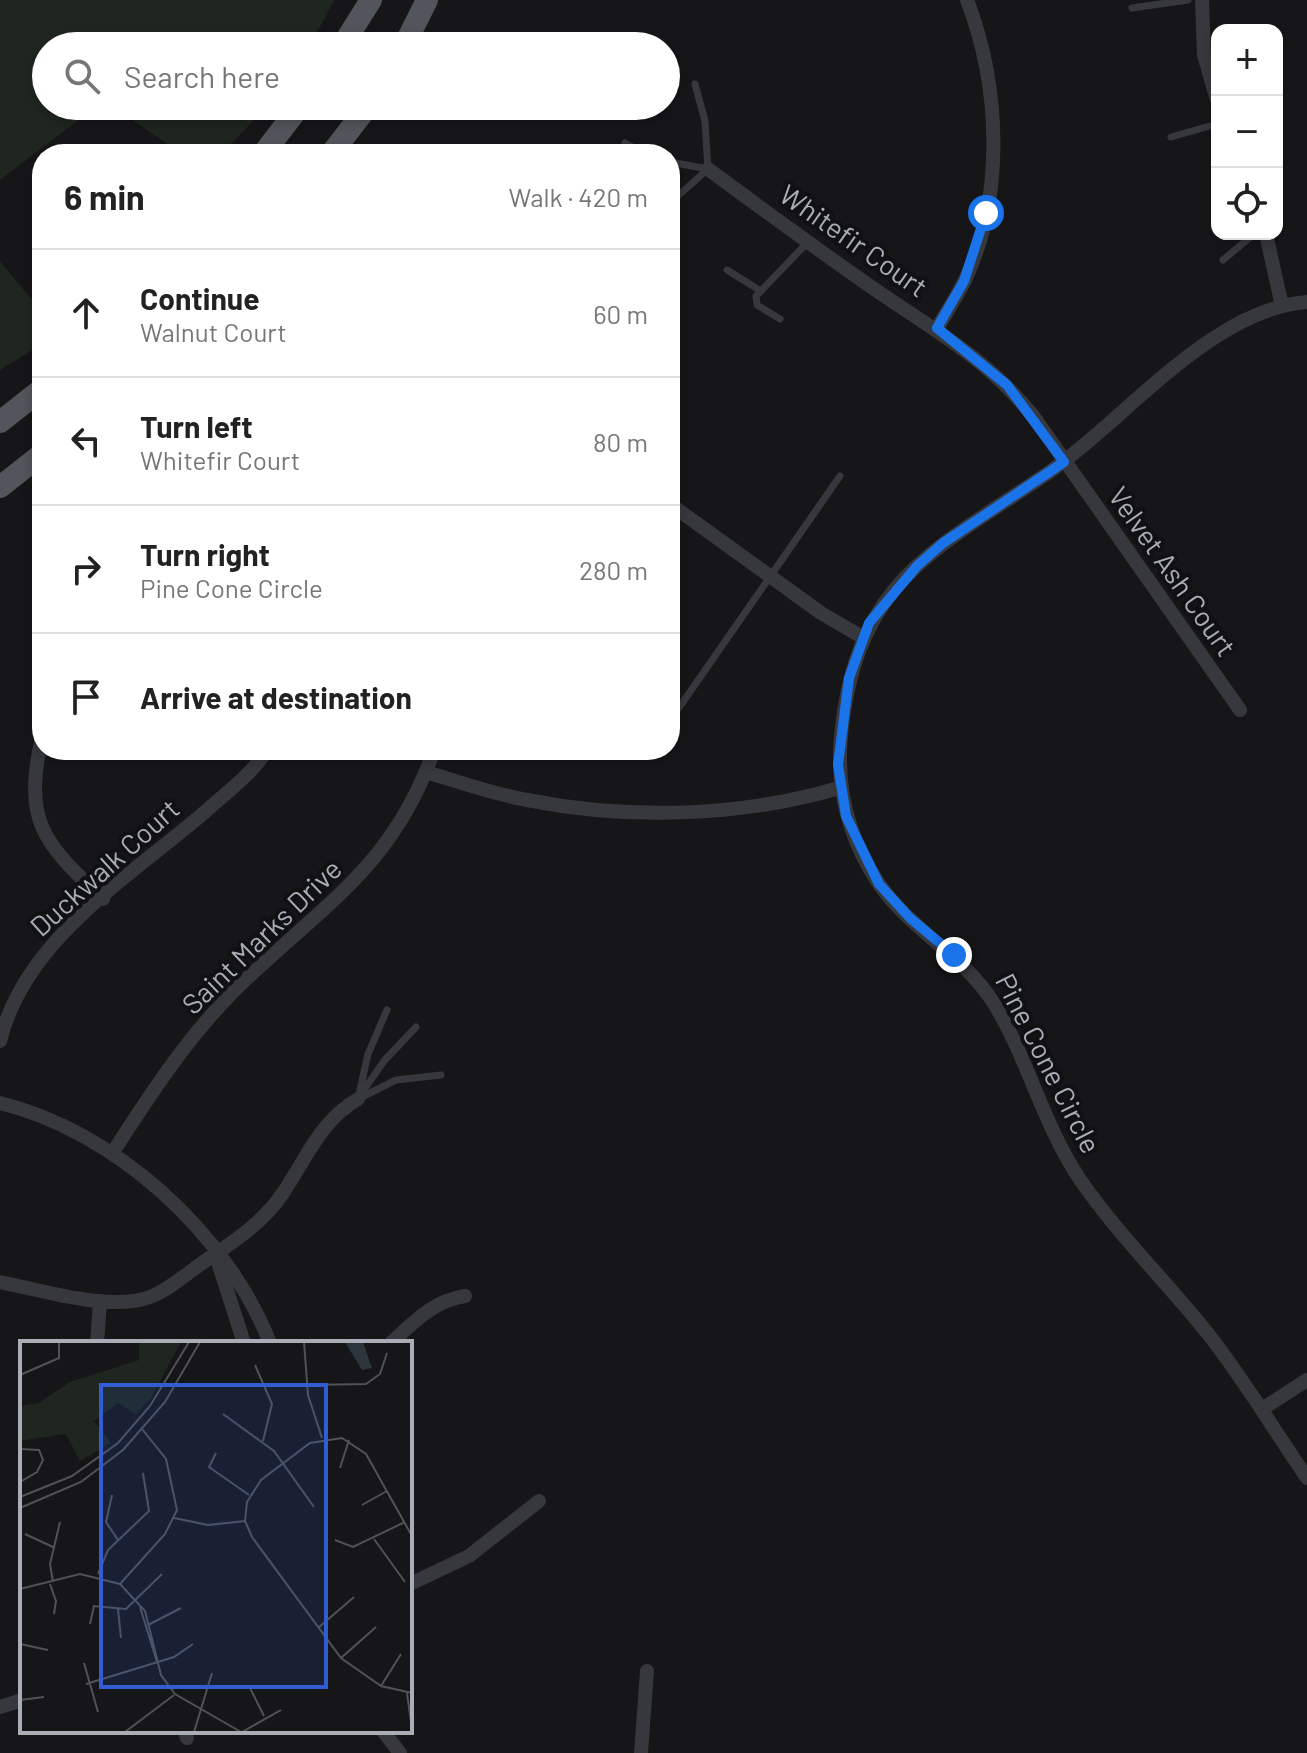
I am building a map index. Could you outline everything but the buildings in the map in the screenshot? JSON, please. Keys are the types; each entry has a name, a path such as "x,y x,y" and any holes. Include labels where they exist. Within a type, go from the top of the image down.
{"main road":[{"path":"351,32 371,0"},
{"path":"411,32 427,0"},
{"path":"271,144 289,120"},
{"path":"339,144 357,120"},
{"path":"0,422 32,397"},
{"path":"0,487 32,462"}],"street":[{"path":"937,328 972,261 991,177 993,137 988,79 984,50 967,0"},
{"path":"1202,0 1204,55 1216,96"},
{"name":"Whitefir Court","path":"708,169 808,242 937,328 1007,385 1064,462"},
{"path":"1267,240 1282,306"},
{"name":"Pine Cone Circle","path":"1307,302 1282,306 1250,318 1216,339 1064,462 931,553 890,595 862,637 845,696 839,788 855,840 879,884 910,918 971,973 995,1006 1039,1107 1079,1177 1122,1236 1207,1333 1307,1478"},
{"name":"Velvet Ash Court","path":"1064,462 1240,710"},
{"path":"680,511 862,637"},
{"path":"37,760 33,781 36,808 44,835 103,899"},
{"name":"Duckwalk Court","path":"0,1041 18,993 40,959 103,899 241,780 258,760"},
{"name":"Saint Marks Drive","path":"113,1152 179,1055 226,999 372,863 406,813 430,760"},
{"path":"426,772 525,800 621,812 727,809 839,788"},
{"path":"0,1282 100,1301 127,1302 150,1297 216,1254 269,1211 322,1131 346,1106 358,1099"},
{"path":"0,1103 57,1123 113,1152 169,1199 216,1254 256,1309 269,1341"},
{"path":"216,1254 243,1341"},
{"path":"393,1341 429,1309 446,1299 465,1296"},
{"path":"97,1341 100,1301"},
{"path":"1262,1409 1307,1380"},
{"path":"412,1583 469,1556 539,1501"},
{"path":"641,1753 647,1671"},
{"path":"0,1707 20,1701"},
{"path":"385,1733 400,1753"}],"lane":[{"path":"1132,8 1188,0"},
{"path":"695,84 705,121 708,169"},
{"path":"1171,137 1211,126"},
{"path":"680,164 708,169"},
{"path":"680,194 708,169"},
{"path":"1223,260 1247,240"},
{"path":"780,319 757,305 756,296 808,242"},
{"path":"727,270 761,291"},
{"path":"680,706 840,476"},
{"path":"358,1099 368,1054 387,1010"},
{"path":"358,1099 384,1061 416,1027"},
{"path":"358,1099 396,1080 441,1075"}],"shaded area":[{"path":"0,0 334,0 317,32 32,32 32,120 79,120 47,144 32,144 32,156 0,180"},
{"path":"132,120 254,120 231,144 167,144"},
{"path":"0,261 32,300 32,350 0,370"}],"route":[{"path":"954,955 910,918 879,884 846,816 839,788 838,765 845,696 854,659 869,623 882,605 943,543 1064,462 1032,414 1007,385 968,350 937,328 964,281 986,213"}]}
